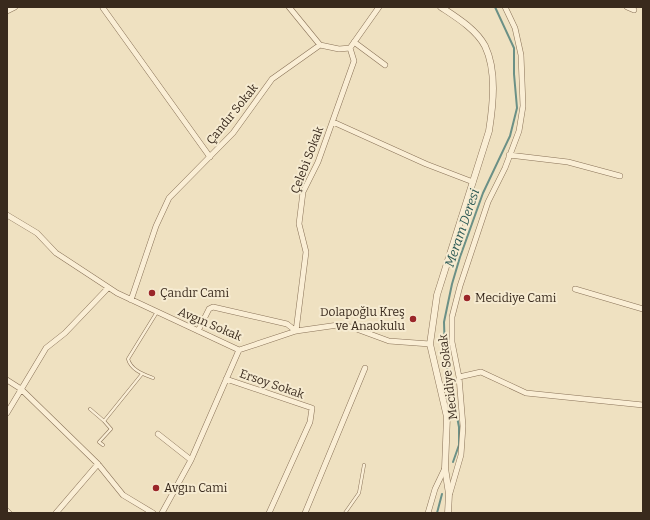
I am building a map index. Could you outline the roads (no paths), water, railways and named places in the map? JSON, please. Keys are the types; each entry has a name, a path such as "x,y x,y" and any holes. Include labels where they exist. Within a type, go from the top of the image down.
{"street":[{"path":"7,11 15,7"},
{"path":"289,7 320,45 339,49 350,48 379,7"},
{"path":"441,7 475,34 484,46 490,62 492,105 489,131 437,295 430,344 447,418 445,468 449,494 448,513"},
{"name":"Mecidiye Sokak","path":"449,494 462,455 463,426 459,377 452,342 452,317 460,286 488,202 519,131 523,106 521,55 515,28 505,7"},
{"path":"627,7 634,10"},
{"path":"103,8 210,157"},
{"path":"354,42 385,65"},
{"name":"Çandır Sokak","path":"131,300 156,226 169,198 233,133 272,79 320,45"},
{"name":"Çelebi Sokak","path":"296,331 306,252 299,224 303,192 318,162 354,61 350,48"},
{"path":"333,122 426,164 473,182"},
{"path":"509,156 568,162 620,176"},
{"name":"Avgın Sokak","path":"7,215 37,233 56,253 108,288 239,350 296,331 338,325 351,327 389,341 430,344"},
{"path":"7,413 46,348 65,333 108,288"},
{"path":"575,289 643,309"},
{"path":"198,331 209,309 213,307 286,324 296,331"},
{"path":"162,513 191,460 239,350"},
{"path":"307,512 365,368"},
{"path":"459,377 481,372 526,392 643,405"},
{"name":"Ersoy Sokak","path":"226,379 312,408 310,422 269,513"},
{"path":"7,380 21,389 98,464 123,495 153,513"},
{"path":"158,434 191,460"},
{"path":"56,513 98,464"},
{"path":"428,513 435,489 445,468"}],"lane":[{"path":"153,378 142,374 129,364 128,359 157,312"},
{"path":"104,421 142,374"},
{"path":"90,409 111,428 99,442 103,446"},
{"path":"345,513 359,492 364,465"}],"waterway":[{"name":"Meram Deresi","path":"453,462 459,445 459,427 445,355 444,322 452,284 460,257 483,193 510,136 517,108 514,74 514,48 495,7"},
{"name":"Meram Deresi","path":"437,513 442,494"}],"place":[{"name":"Çandır Cami","path":"152,293"},
{"name":"Mecidiye Cami","path":"467,298"},
{"name":"Dolapoğlu Kreş ve Anaokulu","path":"413,319"},
{"name":"Avgın Cami","path":"156,488"}]}
